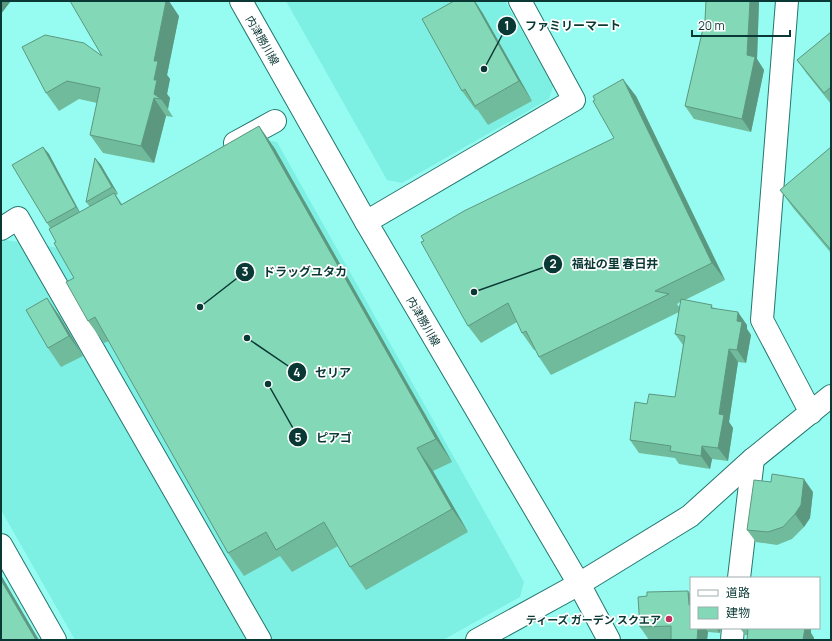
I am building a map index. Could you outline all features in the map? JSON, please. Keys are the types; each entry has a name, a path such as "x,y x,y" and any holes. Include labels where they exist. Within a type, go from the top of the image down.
{"street":[{"name":"内津勝川線","path":"241,1 366,222 579,584 609,640"},
{"path":"366,222 574,100 520,1"},
{"path":"787,1 762,320 811,413"},
{"path":"219,152 275,121"},
{"path":"1,229 18,218 260,640"},
{"path":"38,253 59,241"},
{"path":"477,640 579,584 690,516 753,459 831,396"},
{"path":"739,577 753,459"},
{"path":"1,545 55,640"},
{"path":"732,640 733,629"}],"shaded area":[{"path":"286,1 505,1 553,86 549,99 402,183 387,180"},
{"path":"262,139 277,142 524,582 520,597 443,640 75,640 1,510 1,243 5,240 67,249"}],"building":[{"path":"70,1 166,1 154,61 158,61 154,80 157,80 154,94 161,99 154,98 141,146 90,135 100,88 67,81 46,93 22,47 45,35 84,43 102,56"},
{"path":"454,1 474,1 519,81 475,106 465,89 462,91 422,19"},
{"path":"706,1 750,1 747,55 755,57 742,119 685,106 705,20"},
{"path":"831,32 831,87 824,93 797,60"},
{"path":"623,79 712,263 655,291 669,294 539,357 526,331 522,333 508,303 468,326 421,242 424,241 421,236 464,211 614,138 593,101 595,100 593,96"},
{"path":"259,126 436,439 417,448 452,509 350,567 324,522 276,550 266,532 228,553 95,317 88,321 66,282 74,278 54,243 56,242 49,229 114,193 121,205"},
{"path":"43,147 76,207 47,223 12,165"},
{"path":"831,147 831,250 780,190"},
{"path":"95,158 112,187 86,202"},
{"path":"47,298 69,336 48,348 26,310"},
{"path":"681,299 712,305 711,308 738,312 737,321 742,322 737,350 729,349 719,414 724,415 718,448 702,446 701,456 670,451 671,446 630,440 635,402 647,404 649,394 675,397 685,336 675,334"},
{"path":"772,474 804,479 801,505 783,527 768,532 747,530 754,480 771,482"},
{"path":"1,580 36,640 1,640"},
{"path":"688,591 690,605 690,629 698,629 697,640 671,640 671,626 640,627 638,597 647,596 647,592"},
{"path":"748,629 805,629 803,640 747,640"}],"place":[{"name":"ファミリーマート","path":"484,69"},
{"name":"福祉の里 春日井","path":"474,292"},
{"name":"ドラッグユタカ","path":"200,307"},
{"name":"セリア","path":"247,338"},
{"name":"ピアゴ","path":"268,384"},
{"name":"ティーズ ガーデン スクエア","path":"669,619"}]}
